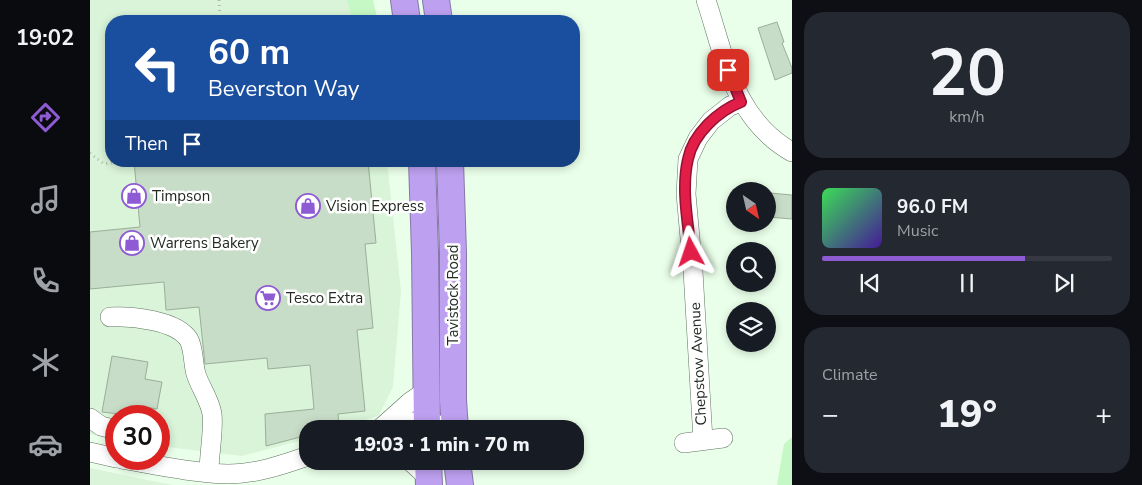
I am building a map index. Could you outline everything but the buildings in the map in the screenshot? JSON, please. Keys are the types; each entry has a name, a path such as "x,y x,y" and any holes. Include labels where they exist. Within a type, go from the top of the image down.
{"highway":[{"path":"404,0 405,15"},
{"path":"436,0 438,15"},
{"name":"Tavistock Road","path":"422,167 426,391 432,420"},
{"name":"Tavistock Road","path":"450,167 454,420"},
{"path":"458,470 460,485"}],"street":[{"path":"709,1 728,70 741,102 754,121 768,135 792,152"},
{"name":"Chepstow Avenue","path":"703,440 693,271 686,194 688,159 698,138 711,121 730,106 741,102"},
{"path":"110,316 130,316 160,323 177,330 186,336 190,342 196,374 212,413 209,472"},
{"path":"390,420 426,391"},
{"path":"90,418 105,427"},
{"name":"Chepstow Avenue","path":"684,443 723,438"},
{"path":"90,452 105,455"},
{"path":"170,466 258,478 299,460"}],"path":[{"path":"219,0 220,15"},
{"path":"90,153 105,164"}],"shaded area":[{"path":"90,0 361,0 365,15 105,15 105,167 388,167 401,291 393,387 379,415 365,420 299,420 299,441 242,456 170,447 170,405 105,405 105,437 90,434"},
{"path":"90,468 162,483 173,485 90,485"}],"green space":[{"path":"347,0 373,0 377,15 351,15"},
{"path":"792,437 792,485 777,485 784,444"}],"place":[{"name":"Timpson","path":"134,196"},
{"name":"Vision Express","path":"308,206"},
{"name":"Warrens Bakery","path":"132,243"},
{"name":"Tesco Extra","path":"268,298"}],"route":[{"path":"691,252 686,194 688,159 698,138 711,121 730,106 741,102 728,70"}]}
